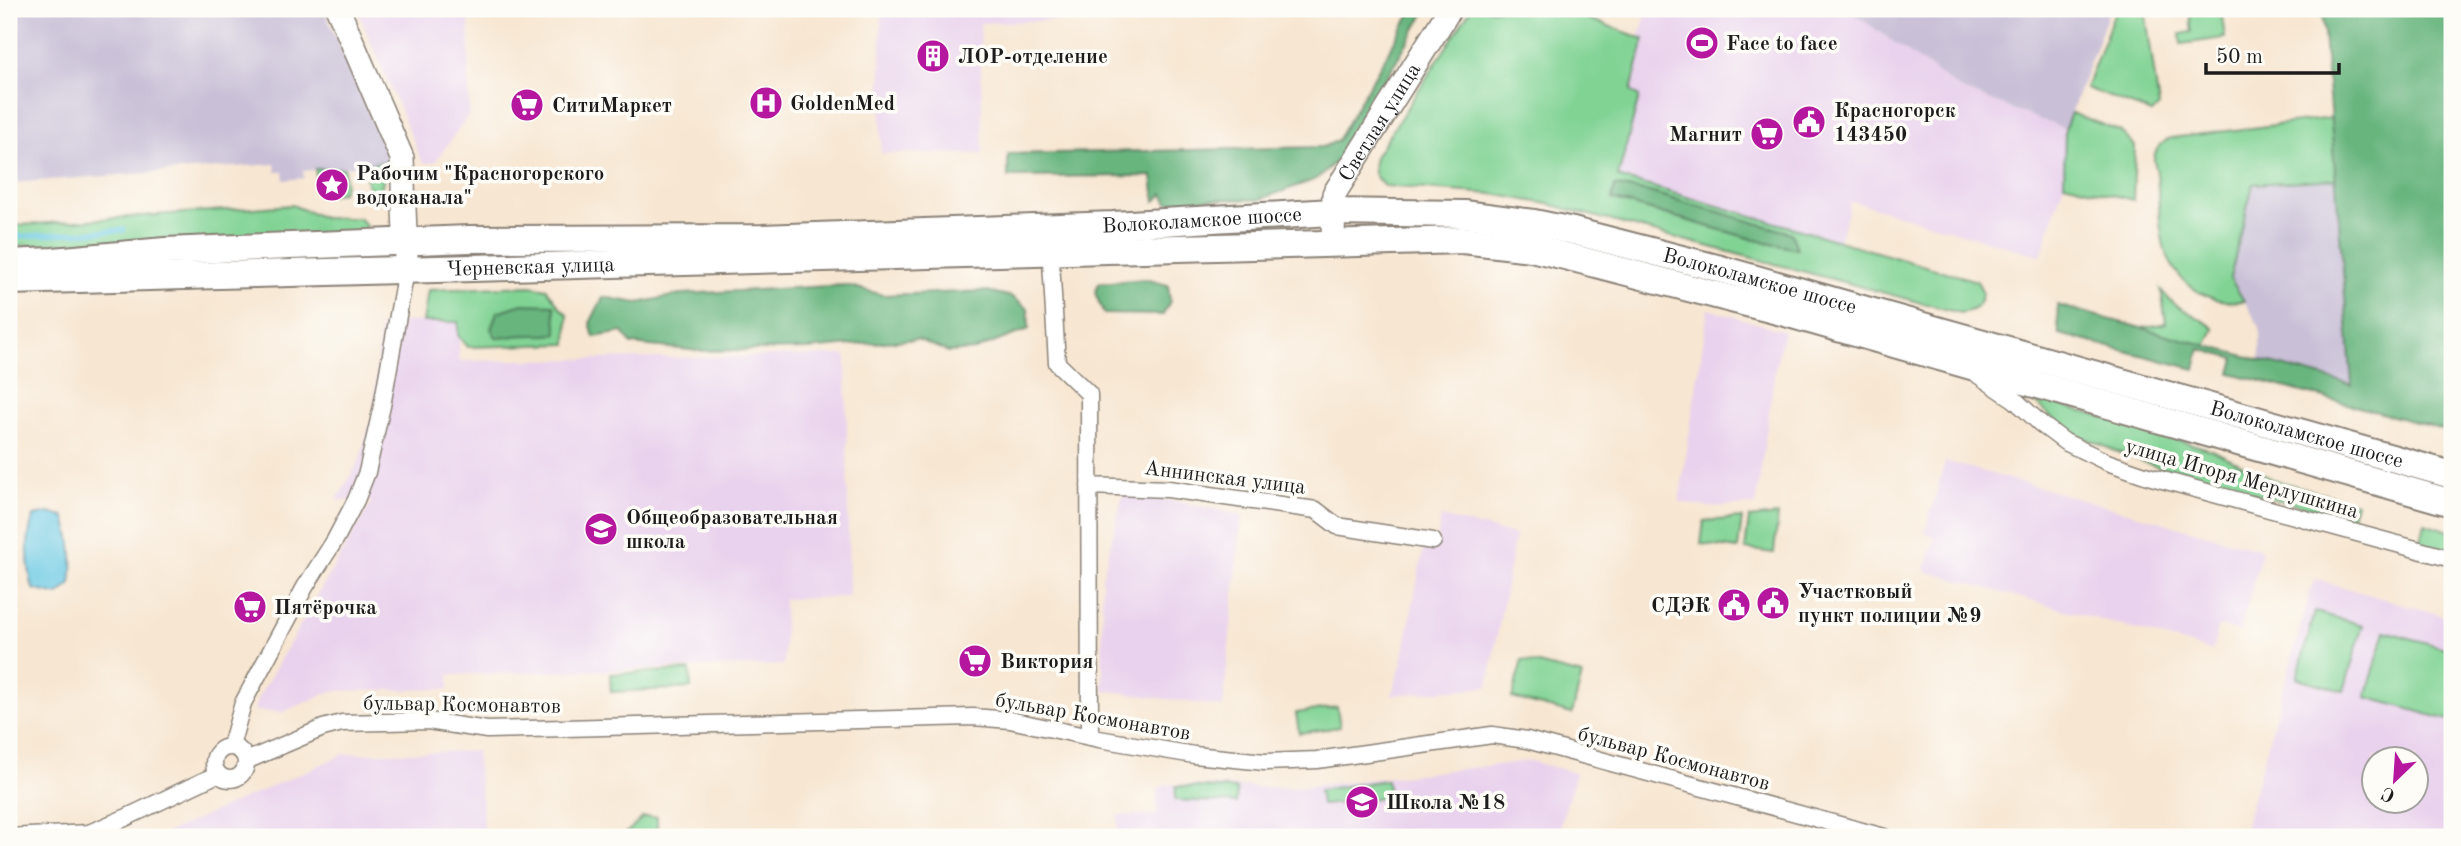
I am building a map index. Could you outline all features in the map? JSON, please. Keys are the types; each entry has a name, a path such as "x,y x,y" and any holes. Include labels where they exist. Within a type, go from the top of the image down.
{"main road":[{"name":"Волоколамское шоссе","path":"1050,239 1332,212 1464,214 1534,223 1573,231 2067,365 2452,475"},
{"name":"Черневская улица","path":"9,263 66,261 165,251 483,239 1050,239"},
{"name":"Черневская улица","path":"9,281 406,270 1050,239"},
{"name":"Волоколамское шоссе","path":"1050,239 1333,243 1463,240 1531,248 1789,314 2452,503"}],"street":[{"path":"231,746 243,703 305,587 335,540 367,472 382,406 406,270 402,158 338,9"},
{"name":"Светлая улица","path":"1333,243 1334,194 1450,9"},
{"path":"1050,239 1058,363 1088,394 1090,737"},
{"name":"улица Игоря Мерлушкина","path":"1964,366 2015,400 2065,442 2107,462 2148,476 2452,559"},
{"name":"Аннинская улица","path":"1089,486 1168,489 1316,510 1337,526 1433,541"},
{"name":"бульвар Космонавтов","path":"9,837 89,833 218,774 223,778 236,779 245,770 246,761 323,728 342,723 428,721 488,730 973,717 1010,720 1194,755 1265,762 1317,760 1492,735 1540,744 1884,837"},
{"path":"218,774 215,768 219,751 231,746 243,752 246,761"}],"shaded area":[{"path":"9,9 324,9 390,162 303,171 304,178 284,180 283,172 276,172 275,164 9,183"},
{"path":"357,9 469,9 469,114 435,162 424,163 421,159"},
{"path":"881,9 1117,9 1117,18 980,23 983,154 881,153"},
{"path":"1648,9 1847,9 1960,89 2065,129 2064,183 2041,256 1851,201 1839,241 1617,177 1639,97 1631,91 1644,39 1639,37"},
{"path":"1847,9 2110,9 2065,129 1960,89"},
{"path":"2336,179 2353,385 2260,360 2260,327 2230,278 2253,183"},
{"path":"1708,309 1784,331 1775,369 1756,505 1707,507 1679,502"},
{"name":"Общеобразовательная школа","path":"459,321 459,361 846,355 849,597 784,599 784,665 449,675 449,689 332,691 283,712 255,711 258,698 372,501 337,500 359,461 374,409 380,327 391,322"},
{"path":"1945,461 2262,550 2240,632 2219,626 2212,651 1925,571 1935,536 1925,533"},
{"path":"1123,494 1175,501 1242,515 1223,707 1103,690 1102,578"},
{"path":"1441,517 1515,535 1488,687 1392,695 1402,662 1424,545 1436,547"},
{"path":"2314,579 2452,618 2452,837 2242,837"},
{"path":"476,751 485,837 158,837 344,754"},
{"name":"Школа №18","path":"1530,761 1576,773 1557,837 1118,837 1118,815 1157,815 1157,790 1166,784 1294,788"}],"green space":[{"path":"1413,9 1427,9 1338,159 1317,179 1258,200 1211,199 1168,203 1163,194 1155,201 1152,176 1008,177 1008,154 1323,147 1337,141"},
{"path":"1471,9 1562,9 1644,39 1631,91 1639,97 1618,177 1977,281 1982,292 1980,302 1969,311 1960,313 1548,204 1492,194 1384,186 1374,173 1375,157","holes":["1616,186 1649,192 1791,233 1797,249 1612,199"]},
{"path":"2116,9 2145,9 2159,106 2152,113 2086,88"},
{"path":"2189,9 2221,9 2225,38 2181,44 2180,34 2192,32"},
{"path":"2322,9 2452,9 2452,432 2231,373 2235,359 2200,349 2195,369 2059,334 2057,305 2352,385"},
{"path":"2071,113 2120,131 2135,146 2133,200 2064,183 2065,129"},
{"path":"2331,118 2336,179 2253,184 2230,278 2244,301 2217,300 2193,288 2180,277 2171,264 2162,236 2154,160 2158,148 2171,138"},
{"path":"387,162 381,190 373,192 367,185 366,164"},
{"path":"344,168 345,184 342,192 330,194 322,190 315,169"},
{"path":"1615,186 1649,192 1791,233 1797,249 1612,199"},
{"path":"292,205 324,218 359,218 366,225 366,233 9,246 9,226"},
{"path":"1145,279 1168,285 1170,301 1163,315 1104,314 1095,293 1099,283"},
{"path":"846,285 883,295 988,291 1012,297 1028,309 1029,329 975,350 948,352 917,339 809,349 700,351 631,344 623,332 594,337 590,323 603,297 638,303 682,294"},
{"path":"531,286 547,289 568,315 567,344 468,347 458,336 458,322 423,322 428,290"},
{"path":"2161,290 2174,303 2214,329 2206,346 2142,328 2166,323"},
{"path":"522,304 554,305 557,334 496,337 491,329 497,312"},
{"path":"2027,395 2212,450 2274,480 2356,503 2351,519 2166,470 2118,452 2078,435 2050,416"},
{"path":"1778,515 1774,553 1745,549 1749,518"},
{"path":"1742,518 1738,549 1701,544 1704,521"},
{"path":"2425,523 2452,532 2452,553 2420,543"},
{"path":"2315,612 2363,625 2344,691 2297,678"},
{"path":"2385,631 2452,650 2452,721 2366,697"},
{"path":"1522,660 1582,675 1572,714 1512,698"},
{"path":"690,670 691,688 611,692 610,674"},
{"path":"1337,707 1340,727 1299,733 1296,713"},
{"path":"1387,780 1389,796 1321,805 1319,790"},
{"path":"1176,786 1237,789 1236,803 1175,800"},
{"path":"643,817 657,817 657,836 681,837 622,837"}],"water":[{"path":"48,513 64,516 72,550 71,584 58,595 33,589 29,571 28,543 31,525 34,516"}],"waterway":[{"path":"9,237 124,230"}],"place":[{"name":"Face to face","path":"1702,43"},
{"name":"ЛОР-отделение","path":"933,56"},
{"name":"GoldenMed","path":"766,103"},
{"name":"СитиМаркет","path":"527,105"},
{"name":"Красногорск 143450","path":"1809,122"},
{"name":"Магнит","path":"1767,134"},
{"name":"Рабочим \"Красногорского водоканала\"","path":"332,185"},
{"name":"Общеобразовательная школа","path":"601,529"},
{"name":"Участковый пункт полиции №9","path":"1773,603"},
{"name":"СДЭК","path":"1734,605"},
{"name":"Пятёрочка","path":"250,607"},
{"name":"Виктория","path":"975,661"},
{"name":"Школа №18","path":"1362,802"}]}
